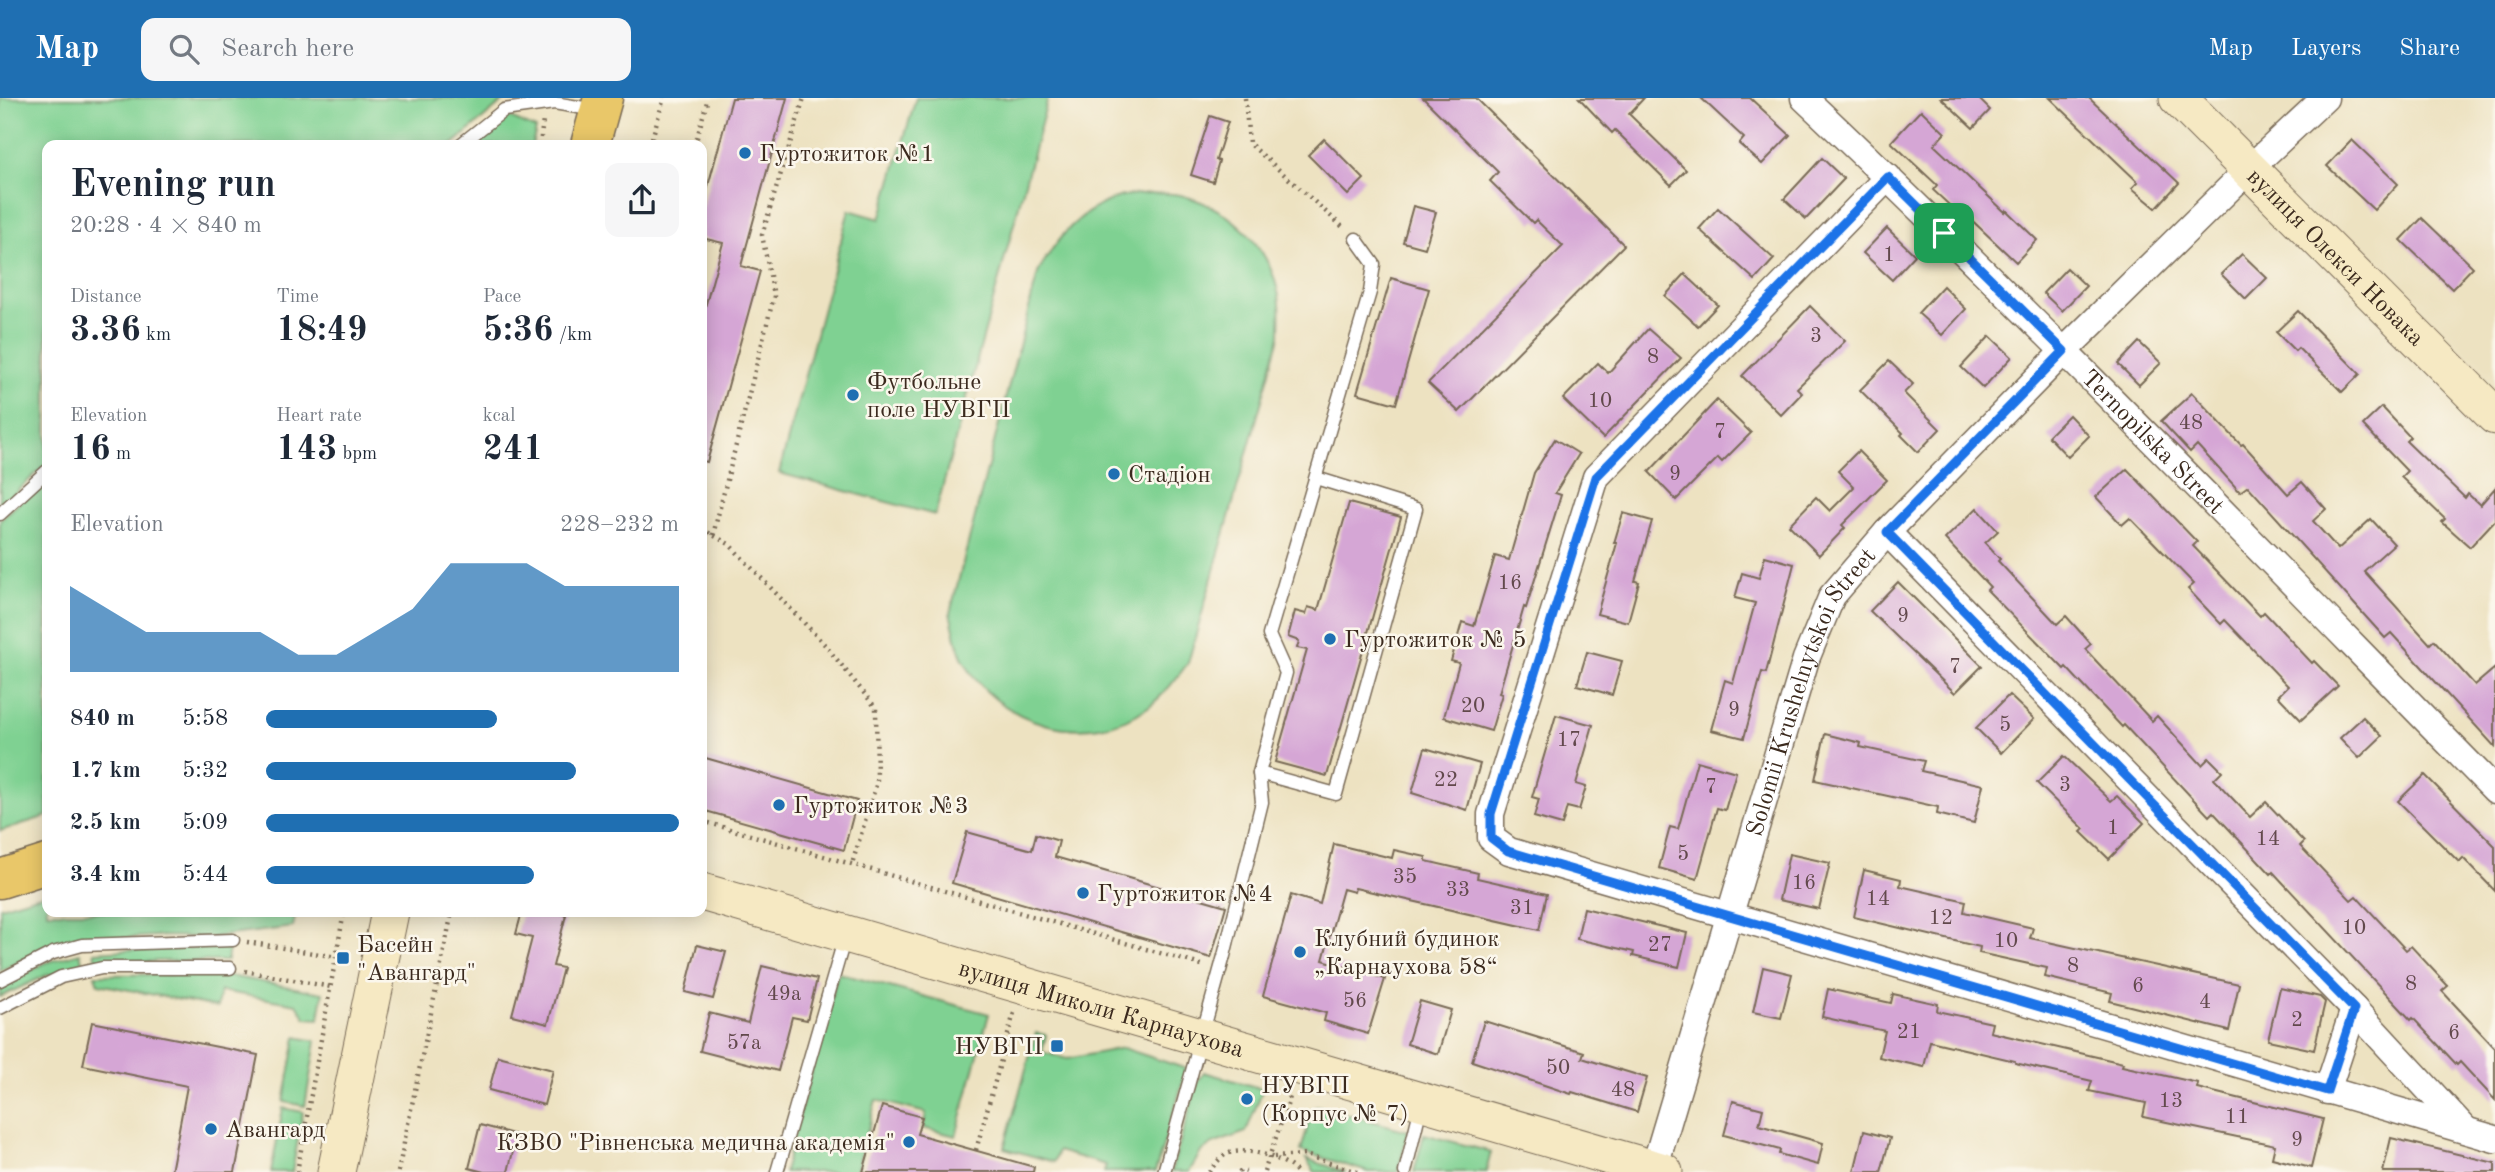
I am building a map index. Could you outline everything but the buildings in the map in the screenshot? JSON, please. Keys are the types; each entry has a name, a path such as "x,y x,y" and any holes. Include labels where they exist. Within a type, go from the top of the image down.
{"main road":[{"name":"вулиця Олекси Новака","path":"2178,98 2495,416"},
{"path":"0,879 42,866"},
{"name":"вулиця Миколи Карнаухова","path":"707,893 1659,1170"},
{"path":"336,1172 389,917"}],"street":[{"name":"Ternopilska Street","path":"1804,98 2064,351 2495,790"},
{"name":"Solomii Krushelnytskoi Street","path":"1659,1170 1729,914 1806,659 1832,596 1887,532 2064,351 2325,98"},
{"path":"1888,177 1596,477 1491,814 1491,838 1508,851 2495,1139"},
{"path":"1887,532 2354,1009 2466,1130"},
{"path":"2327,1091 2354,1009"}],"lane":[{"path":"466,140 505,110 554,103 598,118"},
{"path":"1164,1172 1220,970 1262,802 1259,773 1286,673 1269,635 1370,292 1374,264 1356,239"},
{"path":"0,513 42,475"},
{"path":"1259,773 1336,794 1416,509 1316,478"},
{"path":"776,1172 846,933"},
{"path":"0,980 53,953 82,946 233,940"},
{"path":"0,1007 61,977 102,968 230,968"},
{"path":"1405,1172 1422,1102"}],"path":[{"path":"651,140 664,98"},
{"path":"696,140 708,98"},
{"path":"713,535 774,296 762,235 804,98"},
{"path":"1245,98 1250,143 1356,239"},
{"path":"707,532 729,544 826,646 876,708 877,782 852,864"},
{"path":"707,822 1220,970"},
{"path":"297,1172 343,917"},
{"path":"398,1172 451,917"},
{"path":"233,940 337,957"},
{"path":"230,968 331,987"},
{"path":"976,1150 1022,985"},
{"path":"1264,1172 1294,1087"},
{"path":"1209,1172 1228,1154 1245,1152 1269,1157 1292,1166 1297,1172"},
{"path":"1269,1157 1305,1155 1357,1172"},
{"path":"1239,1172 1246,1172"}],"green space":[{"path":"0,98 507,98 458,140 42,140 42,468 0,506"},
{"path":"916,98 1048,98 935,515 779,473 849,210 880,219"},
{"path":"506,116 536,129 533,140 476,140"},
{"name":"Стадіон","path":"1151,193 1180,195 1202,202 1220,211 1248,235 1260,250 1276,284 1280,303 1280,336 1188,663 1170,687 1148,707 1124,720 1098,727 1072,729 1045,724 1020,715 997,701 978,682 963,659 950,613 1038,273 1061,237 1092,209 1119,197"},
{"path":"42,482 42,818 0,831 0,520"},
{"path":"42,894 42,917 295,917 293,927 213,937 155,936 77,941 41,951 0,971 0,907"},
{"path":"229,948 227,961 158,961 97,965 94,952"},
{"path":"80,953 83,965 73,967 75,973 47,975 0,997 0,987 45,963"},
{"path":"838,973 989,1014 956,1136 923,1128 926,1113 876,1100 856,1172 784,1172"},
{"path":"218,974 323,993 319,1019 306,1018 297,1004 220,991 217,1007 98,984 95,975"},
{"path":"1036,1033 1046,1035 1042,1052 1067,1059 1123,1048 1187,1069 1155,1172 1104,1172 1106,1165 1058,1151 1054,1162 1004,1148"},
{"path":"296,1037 316,1041 305,1106 284,1102"},
{"path":"1204,1072 1263,1089 1246,1132 1213,1144 1201,1152 1189,1172 1171,1172 1198,1082"},
{"path":"1317,1106 1408,1131 1398,1172 1368,1172 1301,1151 1312,1110"},
{"path":"283,1108 303,1112 292,1172 271,1172"},
{"path":"1424,1134 1491,1152 1486,1172 1414,1172"},
{"path":"1306,1159 1346,1172 1315,1172"}],"place":[{"name":"Гуртожиток №1","path":"745,153"},
{"name":"Футбольне поле НУВГП","path":"853,395"},
{"name":"Стадіон","path":"1114,474"},
{"name":"Гуртожиток № 5","path":"1330,639"},
{"name":"Гуртожиток №3","path":"779,805"},
{"name":"Гуртожиток №4","path":"1083,893"},
{"name":"Клубний будинок „Карнаухова 58“","path":"1300,952"},
{"name":"Басейн \"Авангард\"","path":"343,958"},
{"name":"НУВГП","path":"1057,1046"},
{"name":"НУВГП (Корпус № 7)","path":"1247,1099"},
{"name":"Авангард","path":"211,1129"},
{"name":"КЗВО \"Рівненська медична академія\"","path":"909,1142"}],"route":[{"path":"1888,177 1944,233 2064,351 1887,532 2354,1009 2327,1091 1508,851 1491,838 1491,814 1596,477 1888,177"}]}
